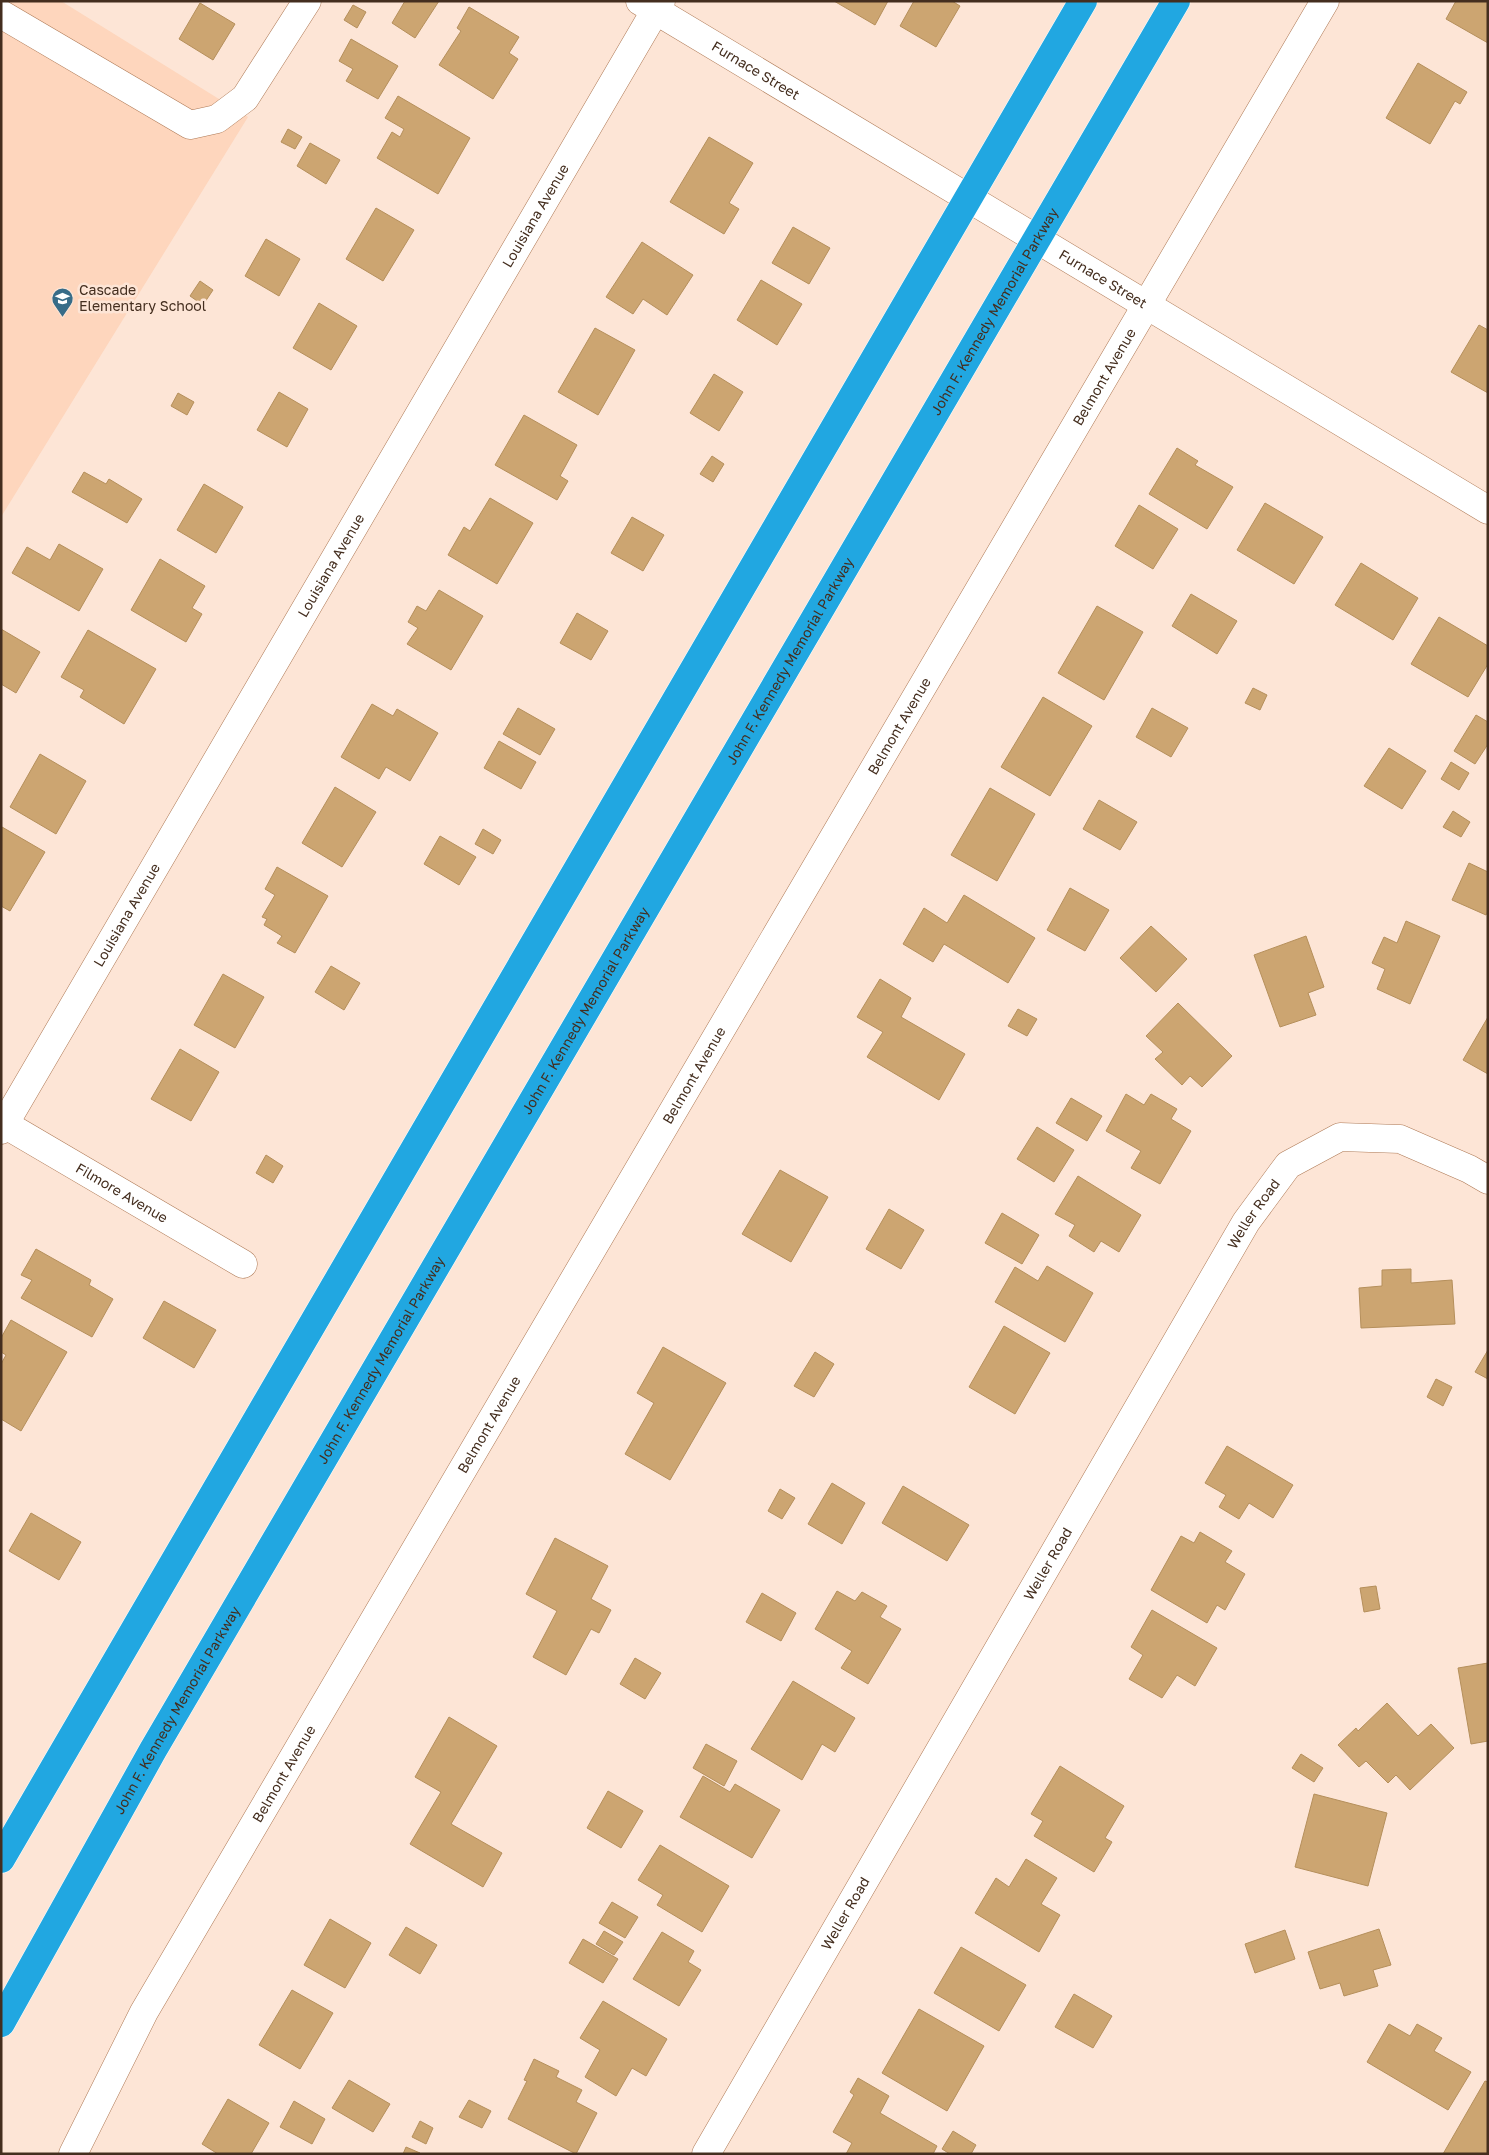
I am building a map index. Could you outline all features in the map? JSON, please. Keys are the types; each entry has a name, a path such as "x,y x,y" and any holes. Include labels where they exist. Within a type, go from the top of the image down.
{"highway":[{"path":"1,1859 1083,1"},
{"name":"John F. Kennedy Memorial Parkway","path":"1,2023 153,1750 1176,1"}],"street":[{"path":"1,14 190,125 217,119 245,98 307,1"},
{"name":"Belmont Avenue","path":"73,2154 154,1995 1325,1"},
{"name":"Furnace Street","path":"652,4 968,198 1488,510"},
{"name":"Louisiana Avenue","path":"2,1126 652,4"},
{"name":"Filmore Avenue","path":"2,1126 243,1264"},
{"name":"Weller Road","path":"706,2154 1246,1222 1288,1165 1340,1137 1400,1138 1469,1169 1488,1180"}],"shaded area":[{"name":"Cascade Elementary School","path":"1,1 61,1 248,117 1,517"}],"building":[{"path":"405,1 439,1 415,38 392,23"},
{"path":"834,1 888,1 875,25"},
{"path":"914,1 952,1 960,6 936,47 900,26"},
{"path":"1456,1 1488,1 1488,43 1446,19"},
{"path":"200,3 235,24 213,60 179,39"},
{"path":"353,5 366,12 357,28 344,20"},
{"path":"469,7 519,37 509,53 518,59 493,99 439,65 461,31 457,28"},
{"path":"351,39 398,66 378,99 346,81 353,69 339,61"},
{"path":"1418,63 1467,92 1460,104 1455,101 1430,144 1386,118"},
{"path":"398,96 470,138 438,194 377,158 392,132 400,137 404,129 385,118"},
{"path":"288,129 302,137 295,149 281,142"},
{"path":"709,137 753,163 729,203 739,209 724,234 670,202"},
{"path":"310,143 340,160 326,184 297,166"},
{"path":"376,208 414,230 383,281 346,259"},
{"path":"793,227 830,248 809,284 772,263"},
{"path":"266,239 300,259 279,296 245,276"},
{"path":"642,242 693,275 667,315 643,299 633,314 606,297"},
{"path":"761,280 802,304 777,345 737,320"},
{"path":"200,281 213,290 203,305 190,296"},
{"path":"319,303 357,326 331,370 293,348"},
{"path":"1479,325 1488,330 1488,393 1451,372"},
{"path":"595,328 635,350 598,415 558,392"},
{"path":"714,374 743,392 719,431 690,413"},
{"path":"279,392 308,409 287,447 257,430"},
{"path":"178,393 194,402 187,415 171,406"},
{"path":"524,415 577,445 560,476 568,481 557,500 495,465"},
{"path":"1177,448 1198,461 1195,465 1233,487 1207,529 1149,494"},
{"path":"712,456 724,464 713,482 700,474"},
{"path":"84,472 106,484 109,479 142,499 127,523 72,492"},
{"path":"204,484 243,507 216,553 177,530"},
{"path":"490,498 533,523 497,584 448,555 464,527 470,531"},
{"path":"1265,503 1323,537 1294,584 1237,550"},
{"path":"1139,505 1178,529 1153,569 1115,546"},
{"path":"632,517 664,535 643,571 611,553"},
{"path":"59,544 103,569 79,611 12,573 27,547 50,560"},
{"path":"160,559 205,586 192,608 202,614 186,642 131,610"},
{"path":"1361,563 1418,598 1393,640 1335,605"},
{"path":"439,590 483,616 451,670 407,644 418,628 408,622 417,606 426,611"},
{"path":"1191,594 1237,621 1217,654 1172,626"},
{"path":"1097,606 1143,632 1104,700 1058,673"},
{"path":"577,613 608,631 591,660 560,643"},
{"path":"1439,617 1488,646 1488,664 1468,697 1411,664"},
{"path":"1,629 40,652 16,693 1,684"},
{"path":"88,630 156,669 124,724 80,697 84,690 61,677"},
{"path":"1253,688 1267,695 1260,710 1245,703"},
{"path":"1043,697 1092,726 1050,796 1001,767"},
{"path":"372,704 393,716 397,709 438,733 410,781 386,767 379,779 341,757"},
{"path":"518,708 555,729 540,755 503,734"},
{"path":"1152,708 1188,728 1171,757 1136,737"},
{"path":"1476,715 1488,722 1488,744 1475,764 1454,751"},
{"path":"499,741 536,762 521,789 484,768"},
{"path":"1389,748 1426,771 1402,809 1364,786"},
{"path":"40,754 86,781 56,834 10,807"},
{"path":"1451,762 1469,773 1459,790 1441,779"},
{"path":"335,787 376,812 342,867 302,843"},
{"path":"990,788 1035,814 997,881 951,855"},
{"path":"1099,800 1137,822 1120,850 1083,829"},
{"path":"1453,811 1470,822 1461,837 1443,827"},
{"path":"2,827 45,852 10,911 1,906"},
{"path":"483,829 501,840 493,854 475,844"},
{"path":"440,836 476,857 459,885 424,864"},
{"path":"1469,863 1488,872 1488,911 1486,915 1452,900"},
{"path":"277,867 328,896 295,953 277,943 282,936 264,925 267,919 262,917 275,895 265,889"},
{"path":"1070,888 1109,910 1085,951 1047,930"},
{"path":"964,895 1035,938 1008,983 944,944 933,962 903,944 924,908 947,923"},
{"path":"1406,921 1440,936 1410,1004 1377,989 1385,969 1372,963 1384,937 1397,943"},
{"path":"1151,926 1187,959 1156,992 1120,958"},
{"path":"1306,936 1324,987 1308,993 1316,1015 1280,1027 1254,955"},
{"path":"331,966 360,983 344,1010 315,992"},
{"path":"223,974 264,997 235,1048 194,1025"},
{"path":"880,979 911,998 901,1017 965,1054 939,1100 867,1057 883,1032 857,1017"},
{"path":"1178,1003 1232,1056 1202,1087 1190,1076 1182,1085 1155,1059 1163,1052 1146,1036"},
{"path":"1018,1009 1037,1019 1027,1036 1008,1026"},
{"path":"1488,1017 1488,1074 1463,1060"},
{"path":"180,1049 219,1072 191,1121 151,1099"},
{"path":"1126,1094 1144,1105 1151,1094 1177,1109 1171,1119 1191,1131 1160,1184 1131,1168 1141,1151 1106,1131"},
{"path":"1071,1098 1102,1116 1087,1141 1056,1123"},
{"path":"1037,1127 1074,1150 1054,1182 1017,1159"},
{"path":"266,1155 283,1166 273,1183 256,1173"},
{"path":"780,1170 828,1197 791,1262 742,1234"},
{"path":"1078,1176 1141,1215 1119,1252 1101,1241 1094,1252 1069,1236 1075,1225 1055,1214"},
{"path":"889,1209 924,1230 901,1269 866,1249"},
{"path":"1002,1213 1039,1235 1022,1264 985,1243"},
{"path":"36,1249 91,1280 89,1285 113,1299 92,1337 21,1298 32,1280 21,1275"},
{"path":"1047,1266 1093,1293 1065,1342 995,1302 1015,1267 1038,1281"},
{"path":"1411,1269 1411,1283 1452,1280 1455,1324 1361,1328 1359,1288 1382,1286 1382,1270"},
{"path":"164,1301 216,1330 194,1368 143,1338"},
{"path":"11,1320 67,1352 21,1431 1,1419 1,1364 6,1355 1,1352 1,1338"},
{"path":"1004,1326 1050,1353 1015,1414 969,1387"},
{"path":"663,1347 726,1383 670,1480 625,1454 654,1403 637,1393"},
{"path":"1488,1350 1488,1379 1475,1372"},
{"path":"815,1352 834,1364 814,1397 794,1386"},
{"path":"1436,1379 1452,1387 1443,1406 1427,1397"},
{"path":"1227,1446 1293,1485 1273,1518 1249,1503 1239,1519 1219,1507 1226,1495 1205,1483"},
{"path":"832,1483 865,1503 842,1544 808,1524"},
{"path":"903,1486 969,1525 947,1561 882,1523"},
{"path":"780,1489 795,1498 782,1519 768,1511"},
{"path":"31,1513 81,1542 59,1580 9,1551"},
{"path":"1200,1532 1232,1551 1225,1562 1245,1574 1225,1610 1217,1605 1207,1623 1151,1590 1181,1536 1194,1543"},
{"path":"555,1538 608,1566 591,1599 611,1610 599,1633 591,1629 566,1675 533,1657 557,1611 526,1594"},
{"path":"1376,1586 1380,1609 1364,1612 1360,1588"},
{"path":"837,1591 855,1601 862,1592 887,1606 880,1617 901,1629 868,1684 841,1668 852,1651 815,1629"},
{"path":"762,1593 796,1613 781,1641 746,1622"},
{"path":"1152,1610 1217,1648 1195,1686 1177,1675 1162,1698 1129,1679 1143,1655 1131,1647"},
{"path":"635,1658 661,1673 645,1699 620,1684"},
{"path":"1488,1663 1488,1741 1471,1744 1458,1668"},
{"path":"793,1681 855,1718 835,1752 822,1744 802,1780 751,1749"},
{"path":"1387,1703 1418,1736 1431,1724 1454,1748 1410,1790 1396,1775 1388,1783 1366,1761 1359,1767 1338,1745 1356,1728 1358,1731"},
{"path":"449,1717 497,1746 451,1824 502,1853 483,1887 410,1844 441,1792 415,1777"},
{"path":"706,1744 737,1761 724,1786 693,1768"},
{"path":"1301,1754 1323,1768 1314,1782 1292,1768"},
{"path":"1060,1766 1124,1806 1105,1838 1112,1842 1094,1872 1034,1836 1043,1821 1031,1814"},
{"path":"703,1776 730,1792 735,1784 780,1810 752,1858 680,1817"},
{"path":"608,1791 643,1811 621,1848 587,1828"},
{"path":"1314,1794 1387,1813 1368,1886 1295,1867"},
{"path":"660,1845 729,1886 702,1932 657,1905 663,1895 638,1880"},
{"path":"1026,1859 1057,1878 1041,1904 1060,1915 1039,1952 975,1913 996,1878 1009,1887"},
{"path":"612,1902 638,1917 625,1938 599,1923"},
{"path":"330,1919 371,1943 345,1988 304,1965"},
{"path":"406,1927 437,1945 420,1974 389,1955"},
{"path":"1379,1929 1391,1965 1373,1970 1378,1986 1344,1996 1340,1983 1320,1989 1308,1952"},
{"path":"1285,1930 1295,1959 1255,1973 1245,1944"},
{"path":"604,1931 623,1942 614,1955 596,1944"},
{"path":"662,1932 694,1951 688,1962 701,1970 679,2006 633,1979"},
{"path":"583,1939 618,1959 603,1983 569,1963"},
{"path":"961,1947 1026,1985 999,2031 934,1993"},
{"path":"292,1990 333,2013 300,2069 259,2045"},
{"path":"1074,1994 1112,2016 1093,2048 1055,2027"},
{"path":"603,2001 667,2039 646,2076 632,2068 616,2096 585,2077 600,2050 580,2038"},
{"path":"919,2009 984,2046 947,2111 882,2073"},
{"path":"1389,2024 1410,2036 1417,2024 1442,2038 1434,2051 1471,2072 1448,2110 1367,2062"},
{"path":"534,2059 559,2071 556,2077 582,2090 576,2102 597,2113 576,2154 508,2119 527,2081 524,2080"},
{"path":"858,2078 889,2096 880,2113 937,2146 933,2154 846,2154 852,2143 833,2132 854,2095 850,2092"},
{"path":"349,2080 390,2104 373,2132 332,2108"},
{"path":"1485,2081 1488,2082 1488,2154 1443,2154"},
{"path":"228,2099 269,2123 251,2154 218,2154 202,2144"},
{"path":"469,2100 491,2111 482,2128 459,2117"},
{"path":"294,2101 325,2119 312,2144 280,2127"},
{"path":"420,2121 433,2128 426,2144 412,2137"},
{"path":"953,2131 976,2145 971,2154 950,2154 942,2149"},
{"path":"406,2147 420,2153 403,2154"}],"place":[{"name":"Cascade Elementary School","path":"63,317"}]}
